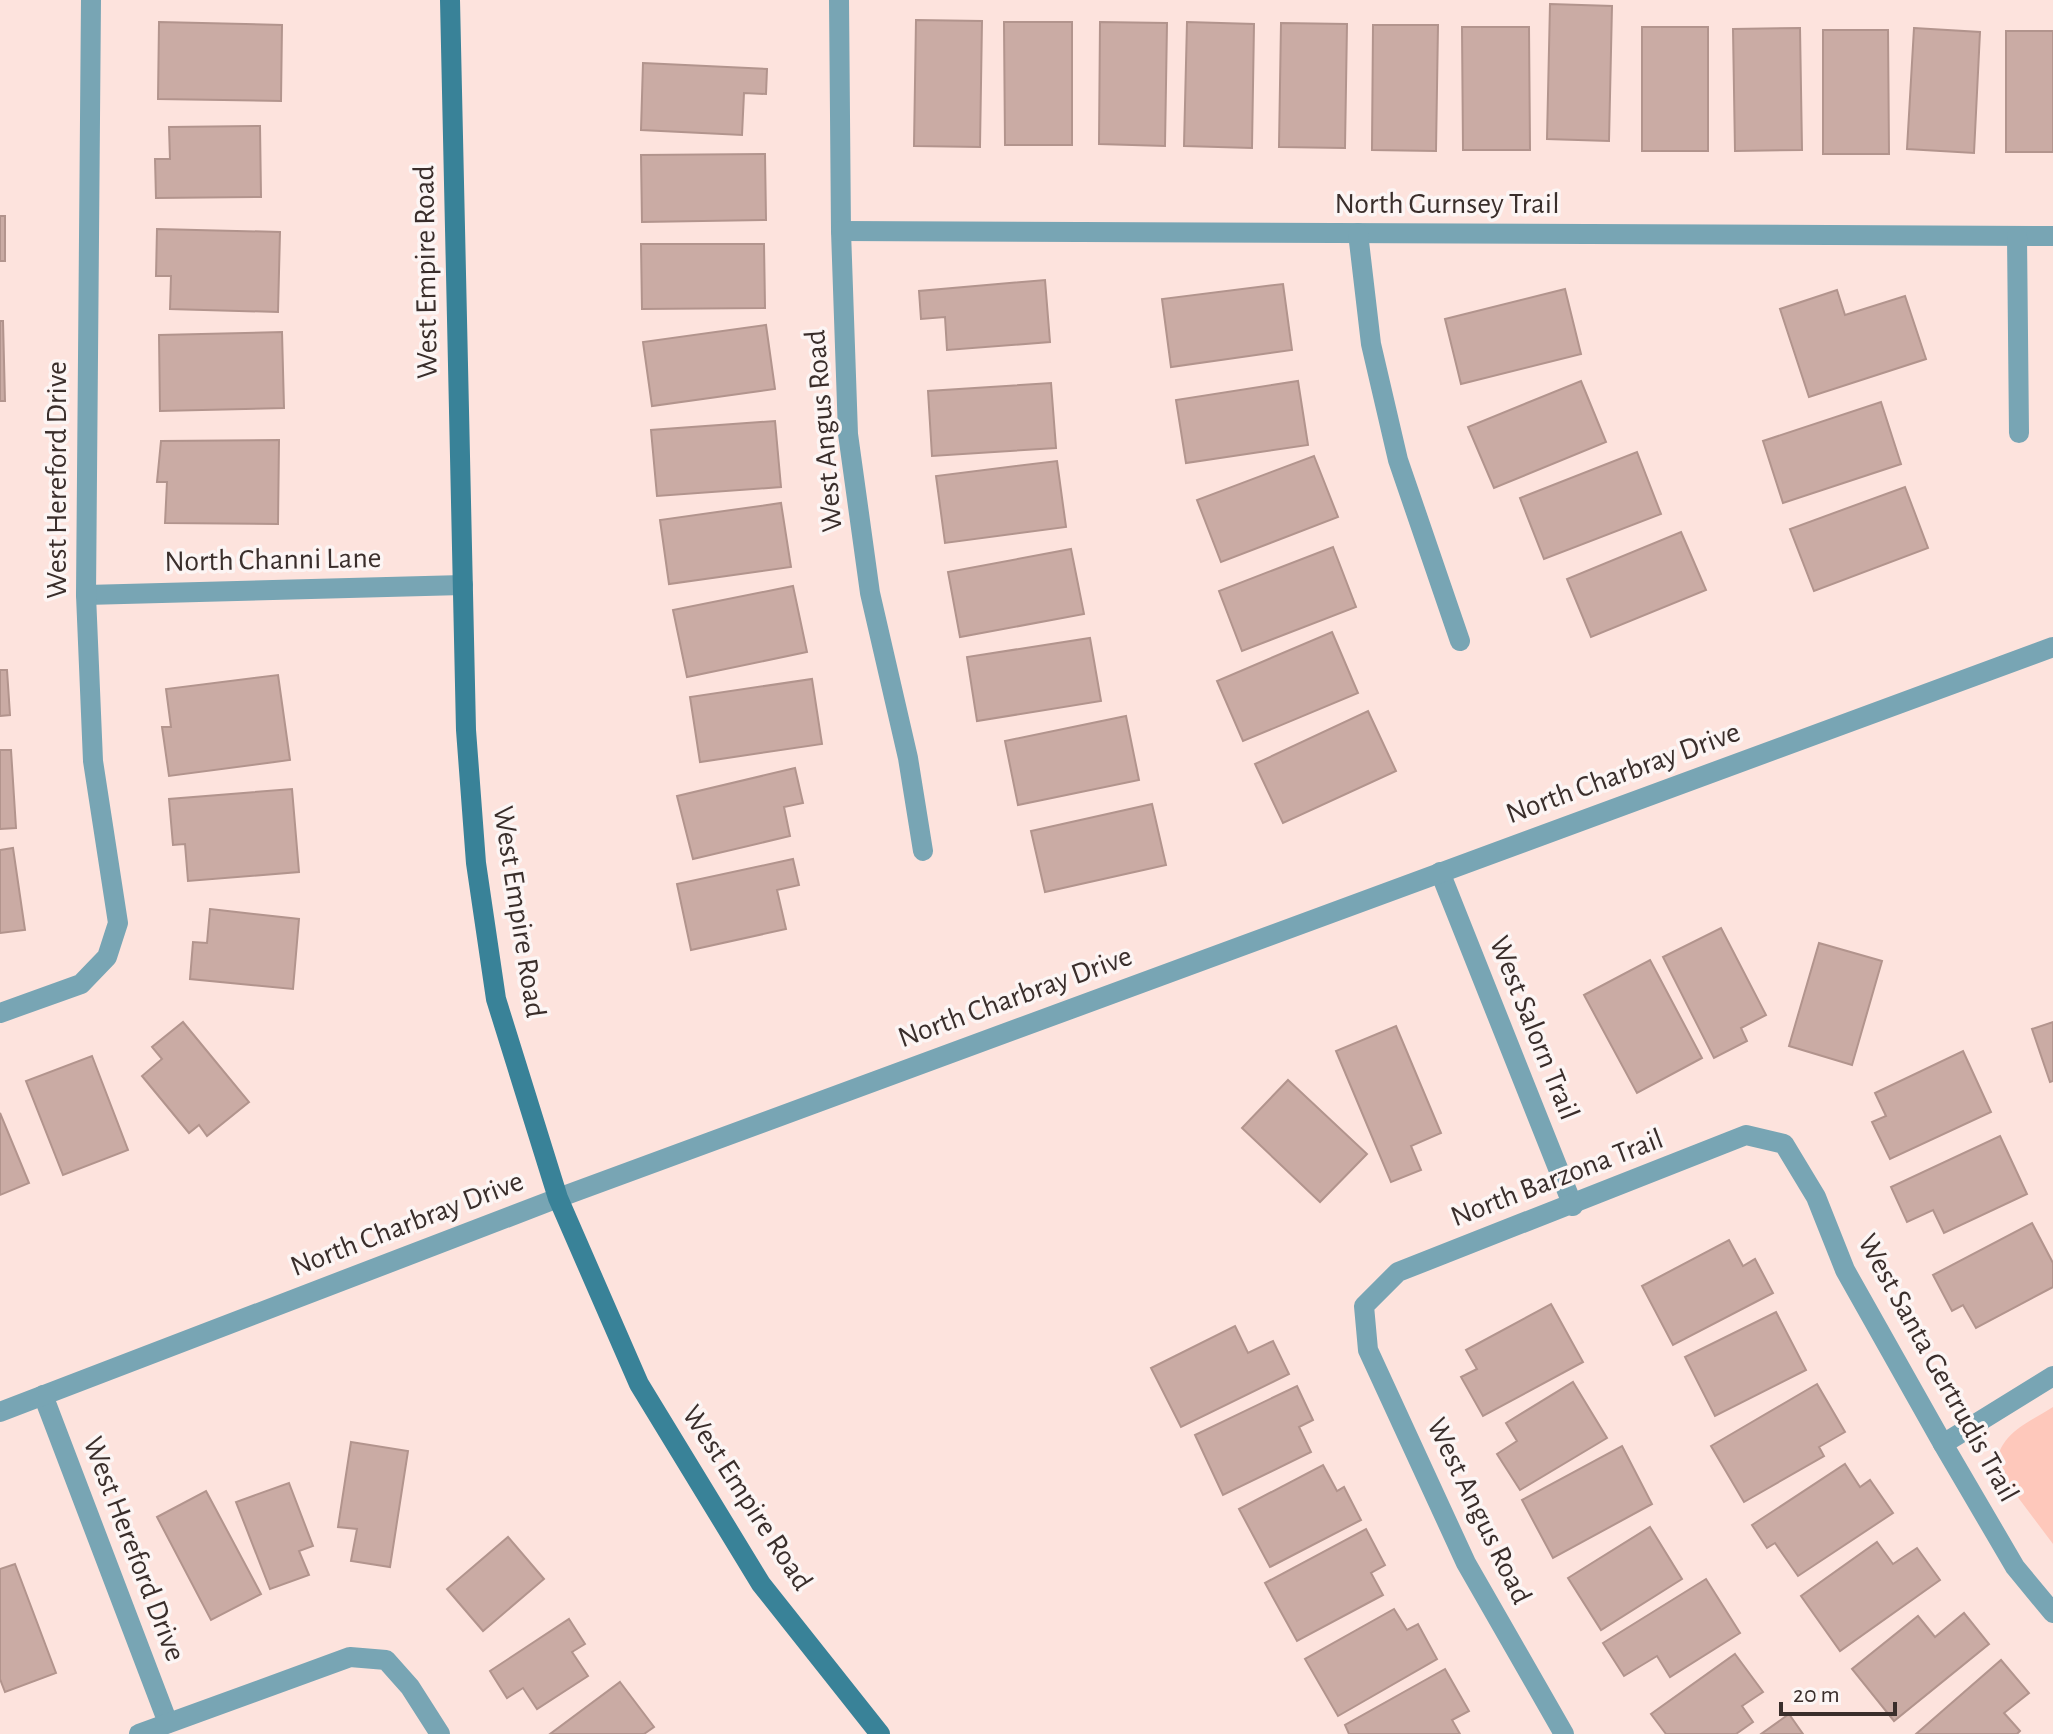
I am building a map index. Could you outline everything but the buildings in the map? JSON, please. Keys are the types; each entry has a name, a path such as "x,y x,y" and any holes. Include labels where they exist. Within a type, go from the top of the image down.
{"street":[{"name":"West Hereford Drive","path":"0,1013 81,984 107,957 118,923 93,761 86,595 91,0"},
{"name":"West Empire Road","path":"450,0 466,730 476,863 496,999 558,1198 647,1396 761,1584 880,1734"},
{"name":"West Angus Road","path":"839,0 841,231 848,434 864,549 923,851"},
{"name":"North Gurnsey Trail","path":"841,231 2053,236"},
{"path":"1358,233 1371,344 1398,460 1460,641"},
{"path":"2017,236 2019,433"},
{"name":"North Channi Lane","path":"86,595 463,585"},
{"name":"North Charbray Drive","path":"0,1412 558,1198 2053,647"},
{"name":"West Salorn Trail","path":"1440,872 1573,1206"},
{"name":"North Barzona Trail","path":"1364,1306 1398,1272 1573,1206 1746,1135 1784,1144"},
{"name":"West Santa Gertrudis Trail","path":"1784,1144 1816,1197 1845,1270 1943,1444 2015,1567 2053,1613"},
{"name":"West Angus Road","path":"1364,1306 1368,1350 1466,1563 1564,1734"},
{"path":"1943,1444 2053,1376"},
{"name":"West Hereford Drive","path":"43,1395 168,1723"},
{"path":"139,1734 350,1657 386,1660 410,1687 440,1734"}],"shaded area":[{"path":"2053,1407 2053,1544 1996,1468 1998,1456 2008,1438"}]}
